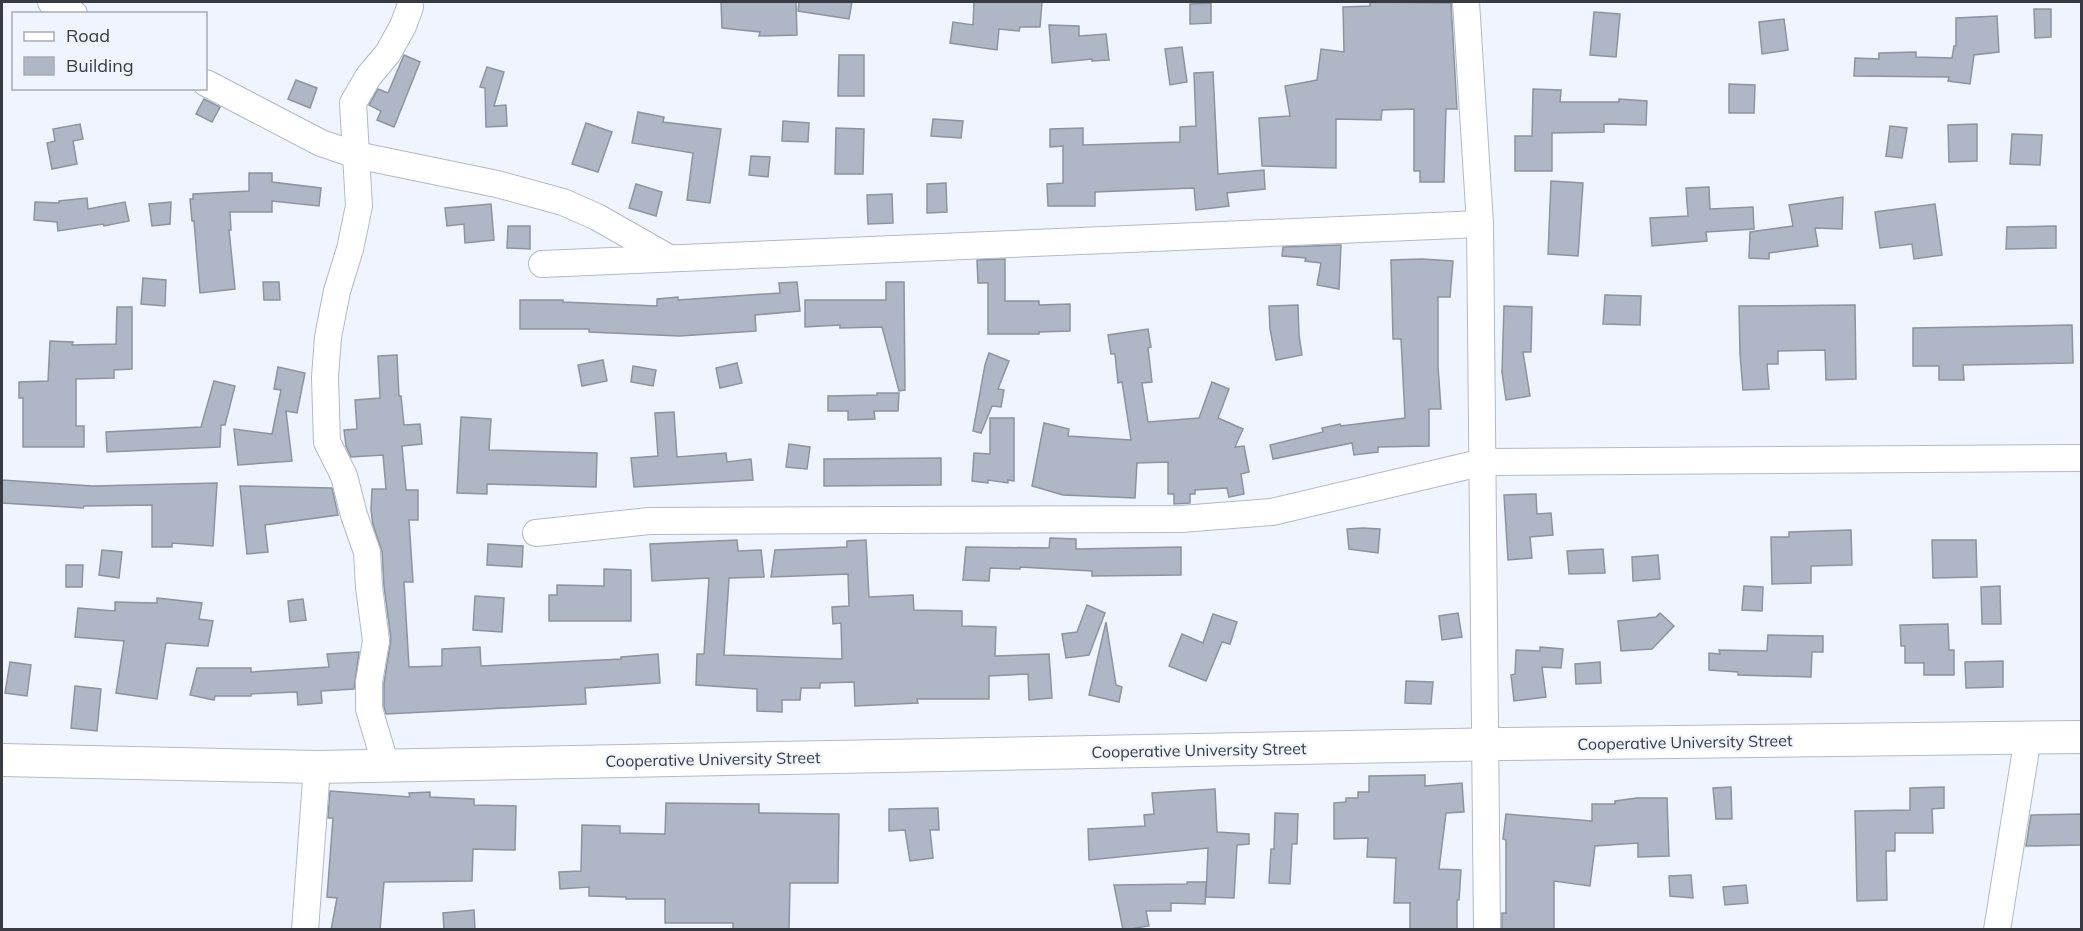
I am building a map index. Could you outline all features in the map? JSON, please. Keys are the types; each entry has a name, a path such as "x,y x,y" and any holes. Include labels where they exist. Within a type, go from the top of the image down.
{"street":[{"path":"51,2 70,12"},
{"path":"1466,2 1480,224 1487,930"},
{"path":"386,766 369,709 369,682 376,641 367,552 344,476 327,442 325,377 328,337 336,291 350,249 359,206 353,103 368,77 388,53 403,26 410,7"},
{"path":"207,83 321,143 356,155 497,184 563,202 597,217 669,258"},
{"path":"542,264 1480,224"},
{"path":"536,533 649,521 1180,519 1272,512 1484,462 2082,458"},
{"path":"1997,930 2028,737"},
{"name":"Cooperative University Street","path":"2,760 317,767 1486,745 2082,737"},
{"path":"305,930 317,767"}],"building":[{"path":"721,2 796,2 797,35 759,36 760,32 722,28"},
{"path":"799,2 852,2 849,19 798,11"},
{"path":"974,2 1042,2 1040,27 1020,27 1019,31 999,29 997,50 950,43 953,22 973,25"},
{"path":"1370,2 1451,3 1457,109 1446,109 1444,182 1420,182 1420,171 1414,171 1414,109 1382,110 1381,120 1336,119 1336,168 1262,166 1259,118 1290,116 1285,86 1317,80 1321,49 1344,52 1343,7 1370,6"},
{"path":"1211,3 1211,23 1190,24 1190,4"},
{"path":"2034,9 2051,9 2051,37 2035,38"},
{"path":"1594,12 1620,14 1616,57 1590,55"},
{"path":"1997,16 1999,52 1974,55 1970,84 1948,81 1949,77 1854,76 1855,58 1879,59 1879,53 1916,52 1916,57 1952,58 1954,46 1956,46 1956,18"},
{"path":"1784,19 1788,50 1762,54 1759,22"},
{"path":"1049,25 1079,26 1079,36 1106,34 1109,60 1092,61 1092,59 1052,63"},
{"path":"1182,47 1187,82 1170,85 1165,49"},
{"path":"404,55 420,62 394,127 377,120 381,111 369,105 378,89 388,93"},
{"path":"839,55 864,55 864,96 838,96"},
{"path":"487,67 504,72 494,106 506,105 507,126 486,127 485,88 480,87"},
{"path":"1213,72 1218,174 1264,170 1265,189 1227,193 1229,206 1196,210 1194,188 1095,192 1095,206 1048,206 1047,184 1063,183 1063,146 1050,147 1050,129 1083,128 1083,145 1180,142 1180,127 1196,126 1194,73"},
{"path":"296,80 317,88 310,108 288,99"},
{"path":"1729,84 1755,85 1754,113 1729,113"},
{"path":"1533,89 1561,90 1560,102 1619,102 1619,99 1647,101 1646,125 1604,124 1604,132 1552,133 1552,171 1515,171 1515,136 1532,136"},
{"path":"204,99 220,107 212,122 196,114"},
{"path":"638,112 664,117 663,122 721,129 710,203 687,200 693,153 632,143"},
{"path":"933,119 963,121 961,138 931,136"},
{"path":"783,121 809,123 808,142 782,141"},
{"path":"586,123 612,132 598,172 572,164"},
{"path":"80,124 83,139 73,141 77,164 52,169 47,143 55,141 53,129"},
{"path":"1977,124 1977,161 1949,162 1948,125"},
{"path":"1890,126 1907,128 1902,158 1886,156"},
{"path":"836,128 864,129 863,174 835,174"},
{"path":"2012,134 2042,135 2040,165 2010,164"},
{"path":"751,156 770,157 768,177 749,175"},
{"path":"249,173 272,173 272,182 321,188 319,206 272,201 272,212 230,212 231,230 229,230 235,289 200,293 190,199 193,199 193,194 249,191"},
{"path":"1551,181 1583,183 1578,256 1548,254"},
{"path":"946,183 947,212 927,213 927,184"},
{"path":"636,184 662,192 656,216 629,208"},
{"path":"1709,187 1710,209 1753,207 1754,229 1706,232 1707,241 1652,246 1650,218 1688,216 1686,188"},
{"path":"892,194 893,223 868,224 867,195"},
{"path":"1843,197 1842,229 1815,228 1818,246 1769,253 1769,259 1749,258 1750,232 1793,226 1789,205"},
{"path":"87,198 88,209 125,202 129,221 58,231 57,222 34,220 35,202 59,203 59,201"},
{"path":"171,202 170,224 152,226 149,204"},
{"path":"491,204 494,240 465,243 464,224 447,226 445,208"},
{"path":"1935,204 1942,255 1914,259 1912,244 1880,248 1875,212"},
{"path":"508,226 530,226 530,249 507,248"},
{"path":"2056,226 2056,248 2006,249 2007,227"},
{"path":"1341,245 1339,289 1317,285 1321,263 1305,261 1306,258 1282,256 1283,247"},
{"path":"1005,259 1005,301 1039,301 1039,305 1070,304 1070,331 1039,332 1039,334 988,334 988,283 978,283 977,260"},
{"path":"1391,260 1453,261 1450,297 1438,297 1438,366 1441,409 1429,409 1429,446 1378,447 1378,452 1354,455 1352,443 1273,459 1270,445 1323,432 1322,428 1340,424 1341,426 1405,418 1401,339 1393,339"},
{"path":"143,278 166,280 165,306 141,304"},
{"path":"263,282 279,282 280,300 264,300"},
{"path":"797,282 800,311 755,315 756,331 679,336 589,332 589,329 520,329 520,300 563,300 563,302 657,306 657,299 678,297 678,300 780,293 779,283"},
{"path":"886,282 904,282 905,390 899,391 882,327 840,328 840,325 805,327 805,300 886,300"},
{"path":"1605,295 1641,296 1640,325 1603,324"},
{"path":"1298,305 1302,355 1276,360 1270,329 1269,306"},
{"path":"1855,305 1856,379 1826,380 1825,350 1778,351 1778,364 1767,364 1769,389 1743,390 1739,306"},
{"path":"1504,306 1532,307 1531,352 1523,352 1530,396 1506,400 1502,372"},
{"path":"117,307 132,307 132,369 114,370 114,378 76,379 76,426 84,426 84,447 23,447 23,398 19,398 19,382 48,381 50,341 73,342 72,345 116,344"},
{"path":"2072,325 2073,363 1963,365 1964,380 1939,380 1939,366 1913,366 1913,328"},
{"path":"1148,329 1152,382 1142,383 1148,422 1199,418 1212,382 1229,389 1218,418 1243,429 1235,447 1244,446 1249,472 1241,474 1244,494 1229,497 1227,488 1195,490 1195,494 1190,494 1190,503 1174,504 1174,494 1168,494 1168,462 1137,463 1135,498 1063,495 1032,486 1044,423 1069,429 1068,436 1131,440 1122,382 1118,383 1115,354 1111,354 1108,335"},
{"path":"989,353 1009,361 998,389 1004,390 1001,407 992,406 981,433 973,431"},
{"path":"397,355 399,396 401,396 404,425 420,424 422,444 402,446 406,490 418,490 418,520 409,520 413,582 404,582 409,667 442,666 442,649 480,647 481,666 621,659 621,657 658,654 660,683 585,688 586,704 386,714 384,683 391,639 382,551 373,525 371,510 372,489 386,489 383,455 351,457 346,446 344,430 357,429 355,400 380,398 378,356"},
{"path":"603,360 607,381 582,386 578,365"},
{"path":"737,363 742,383 720,388 716,368"},
{"path":"633,366 656,370 653,386 631,382"},
{"path":"278,367 305,373 297,413 286,411 292,461 238,465 234,429 272,434 281,390 274,389"},
{"path":"214,381 235,386 225,425 221,425 220,447 107,452 106,432 201,427"},
{"path":"877,393 899,393 898,411 874,411 875,419 848,420 848,411 828,411 828,396 877,395"},
{"path":"674,412 677,457 726,453 727,462 751,459 753,480 634,487 631,458 658,456 655,413"},
{"path":"461,417 491,419 489,450 597,453 596,487 487,484 487,494 457,493"},
{"path":"990,418 1014,418 1014,481 1008,480 1008,483 988,480 988,483 972,481 974,453 990,454"},
{"path":"789,444 810,447 807,469 786,467"},
{"path":"941,458 941,485 824,486 824,459"},
{"path":"2,480 93,486 217,483 213,546 172,543 172,547 152,547 152,505 84,506 83,508 2,503"},
{"path":"240,486 332,488 338,515 265,525 268,552 247,554"},
{"path":"1536,494 1537,514 1551,513 1553,535 1530,537 1532,558 1508,560 1504,495"},
{"path":"1347,529 1380,529 1378,553 1349,549"},
{"path":"1851,530 1852,565 1811,566 1811,583 1772,584 1771,537 1789,537 1789,532"},
{"path":"1050,538 1076,539 1076,549 1181,547 1181,575 1092,576 1092,571 1020,567 1020,569 990,568 989,581 963,580 966,547 1049,548"},
{"path":"737,540 738,551 761,550 764,577 729,578 724,655 842,659 841,623 833,624 832,607 849,606 848,574 771,577 775,550 847,547 847,541 866,540 869,597 913,595 914,610 962,611 962,626 996,627 995,656 1049,654 1052,698 1029,700 1028,674 989,676 989,699 917,699 918,703 855,706 854,682 820,683 820,688 801,688 800,700 782,700 782,712 757,711 757,689 696,685 697,654 704,654 709,578 652,581 650,544"},
{"path":"1932,540 1976,540 1977,577 1933,578"},
{"path":"488,544 523,546 522,567 487,565"},
{"path":"1603,549 1605,573 1569,574 1567,551"},
{"path":"102,550 122,552 119,578 99,575"},
{"path":"1658,555 1660,579 1633,581 1632,557"},
{"path":"66,565 83,565 82,587 66,587"},
{"path":"604,569 631,570 631,621 549,621 549,595 557,595 557,585 604,586"},
{"path":"1744,586 1763,587 1762,611 1742,610"},
{"path":"2000,586 2001,624 1982,624 1981,587"},
{"path":"475,596 504,598 502,632 473,630"},
{"path":"157,598 202,603 199,619 213,621 208,646 166,643 157,699 116,693 124,641 75,637 78,608 115,611 115,602 157,603"},
{"path":"303,599 306,620 290,622 288,601"},
{"path":"1087,605 1105,613 1089,655 1066,658 1062,634 1077,632"},
{"path":"1458,613 1462,637 1442,640 1439,616"},
{"path":"1660,613 1674,626 1652,649 1621,651 1618,621 1656,617"},
{"path":"1213,614 1237,622 1230,644 1222,642 1206,681 1169,666 1182,634 1203,643"},
{"path":"1106,622 1116,685 1122,687 1119,702 1089,695"},
{"path":"1948,624 1949,650 1954,650 1954,675 1924,675 1924,663 1905,663 1905,646 1901,646 1900,625"},
{"path":"1768,635 1823,636 1823,652 1812,652 1811,677 1738,675 1738,672 1709,670 1709,653 1720,654 1719,650 1767,651"},
{"path":"1540,647 1563,649 1561,668 1542,667 1546,697 1514,701 1511,675 1515,674 1516,650 1540,651"},
{"path":"359,652 354,689 321,691 322,703 298,705 297,692 215,696 214,700 190,695 197,668 251,668 251,672 329,667 327,654"},
{"path":"2003,661 2003,687 1966,688 1965,662"},
{"path":"10,662 31,665 27,696 5,693"},
{"path":"1600,662 1601,683 1576,684 1575,664"},
{"path":"1406,681 1433,682 1431,704 1405,703"},
{"path":"75,686 101,689 97,731 71,728"},
{"path":"1425,775 1425,786 1462,783 1464,812 1446,813 1439,869 1461,870 1459,900 1457,900 1457,930 1410,930 1410,903 1394,903 1396,858 1367,857 1368,838 1334,839 1334,803 1346,802 1346,798 1358,798 1358,792 1369,792 1369,776"},
{"path":"1731,787 1732,819 1716,819 1713,788"},
{"path":"1944,787 1944,808 1932,809 1933,833 1895,833 1895,851 1886,851 1887,900 1857,901 1855,811 1910,810 1910,788"},
{"path":"1215,789 1217,832 1249,834 1249,844 1237,845 1234,898 1206,897 1208,848 1089,860 1088,829 1145,826 1144,815 1154,814 1152,793"},
{"path":"330,791 410,797 409,793 430,792 430,797 474,799 474,805 516,806 515,850 473,849 472,881 384,882 380,930 331,930 337,898 327,897 333,818 328,818"},
{"path":"1667,798 1669,856 1638,857 1638,843 1595,846 1590,886 1554,881 1554,930 1502,930 1502,913 1506,913 1506,840 1503,839 1506,814 1592,821 1592,804 1615,804 1615,801"},
{"path":"666,803 759,804 759,813 839,814 838,883 790,883 789,930 733,930 733,923 665,923 665,899 589,896 589,887 560,889 559,872 581,871 582,825 620,826 620,833 665,834"},
{"path":"938,808 939,830 930,830 933,858 910,861 905,830 889,831 889,809"},
{"path":"1275,813 1298,814 1297,844 1292,844 1290,884 1269,883 1271,849 1274,849"},
{"path":"2082,814 2082,845 2026,846 2031,815"},
{"path":"1691,875 1693,898 1670,896 1669,876"},
{"path":"1187,882 1206,882 1205,904 1171,903 1171,911 1146,911 1149,926 1123,930 1114,885 1187,884"},
{"path":"1746,885 1748,903 1725,905 1723,887"},
{"path":"474,910 475,930 444,930 443,913"}]}
